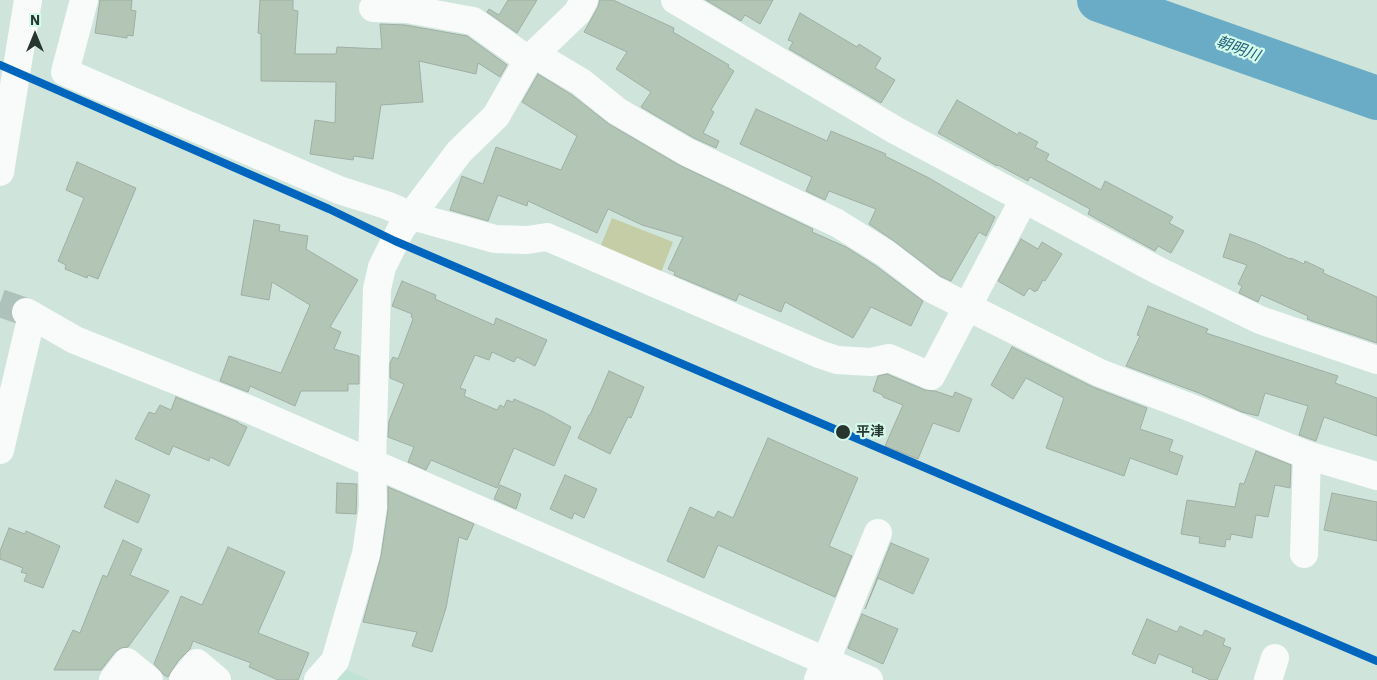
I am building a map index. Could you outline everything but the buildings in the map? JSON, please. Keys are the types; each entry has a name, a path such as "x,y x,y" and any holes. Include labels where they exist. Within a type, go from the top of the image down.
{"street":[{"path":"0,172 28,0"},
{"path":"84,0 65,72 338,190 386,205 412,216 495,239 527,240 547,236 836,360 870,362 889,358 932,376 1024,199"},
{"path":"318,680 335,661 366,554 373,507 372,462 377,289 382,267 394,240 459,152 496,116 531,57 577,13 584,0"},
{"path":"675,0 895,130 1157,270 1260,320 1377,360"},
{"path":"373,8 407,8 473,21 531,57 581,82 617,111 687,152 837,223 885,252 932,289 1100,373 1198,410 1307,455 1377,476"},
{"path":"0,450 29,313 75,340 253,411 372,462 822,671 869,680"},
{"path":"1304,554 1307,455"},
{"path":"822,671 878,534"},
{"path":"113,680 127,662 150,680"},
{"path":"183,680 197,663 217,680"}],"shaded area":[{"path":"612,218 673,242 660,275 599,250"},
{"path":"338,666 370,680 329,680"}],"waterway":[{"name":"朝明川","path":"1099,0 1377,98"}],"tunnel":[{"path":"0,303 26,312"}],"transit line":[{"path":"0,65 329,209 395,241 1377,661"}],"place":[{"name":"平津","path":"843,432"}]}
